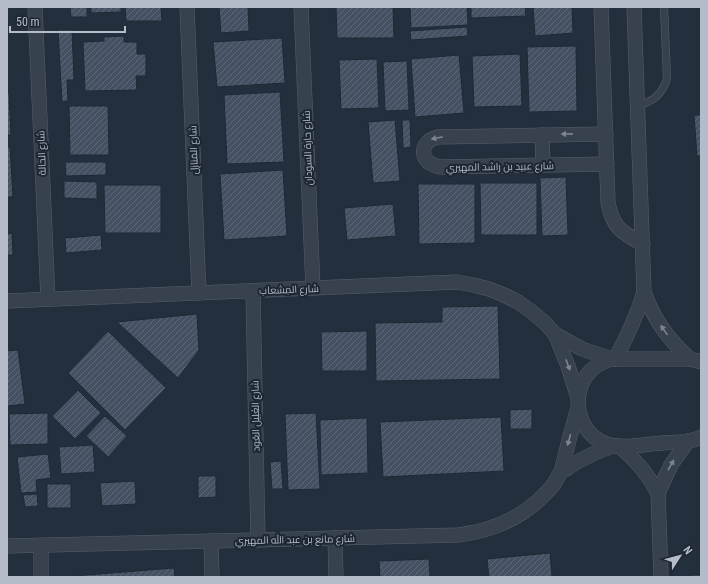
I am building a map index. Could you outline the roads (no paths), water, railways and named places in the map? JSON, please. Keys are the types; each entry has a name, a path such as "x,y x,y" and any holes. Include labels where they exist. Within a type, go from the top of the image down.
{"street":[{"name":"شارع الحالة","path":"35,7 48,300"},
{"name":"شارع المَنازِل","path":"187,7 199,293"},
{"name":"شارع حارة السودان","path":"301,7 313,288"},
{"path":"601,7 608,202 611,216 618,228 643,244"},
{"path":"613,359 624,343 632,326 644,292 634,7"},
{"name":"شارع عبيد بن راشد المهيري","path":"606,134 437,137 432,138 425,146 424,156 431,165 436,166 607,164"},
{"path":"542,135 543,165"},
{"name":"شارع المِشعاب","path":"7,301 457,282 489,289 504,295 518,302 532,312 555,334 582,349 613,359"},
{"name":"شارع الغَلِيل العُود","path":"253,291 258,540"},
{"path":"644,292 655,317 670,340 680,350 696,360"},
{"name":"شارع المِشعاب","path":"555,334 568,366 578,403 580,417 584,425 596,439 616,446"},
{"path":"613,359 696,360"},
{"name":"شارع مانع بن عبد الله المهيري","path":"562,472 583,380 595,367 603,362 613,359"},
{"path":"616,446 695,439"},
{"path":"658,493 671,465 695,439"},
{"path":"616,446 638,463 658,493 661,577"},
{"name":"شارع مانع بن عبد الله المهيري","path":"7,546 458,535 474,533 490,529 519,515 548,490 562,472 586,457 616,446"},
{"path":"335,538 336,577"},
{"path":"211,541 212,577"},
{"path":"41,545 41,577"}],"lane":[{"path":"637,106 656,97 665,86 667,78 664,7"}]}
